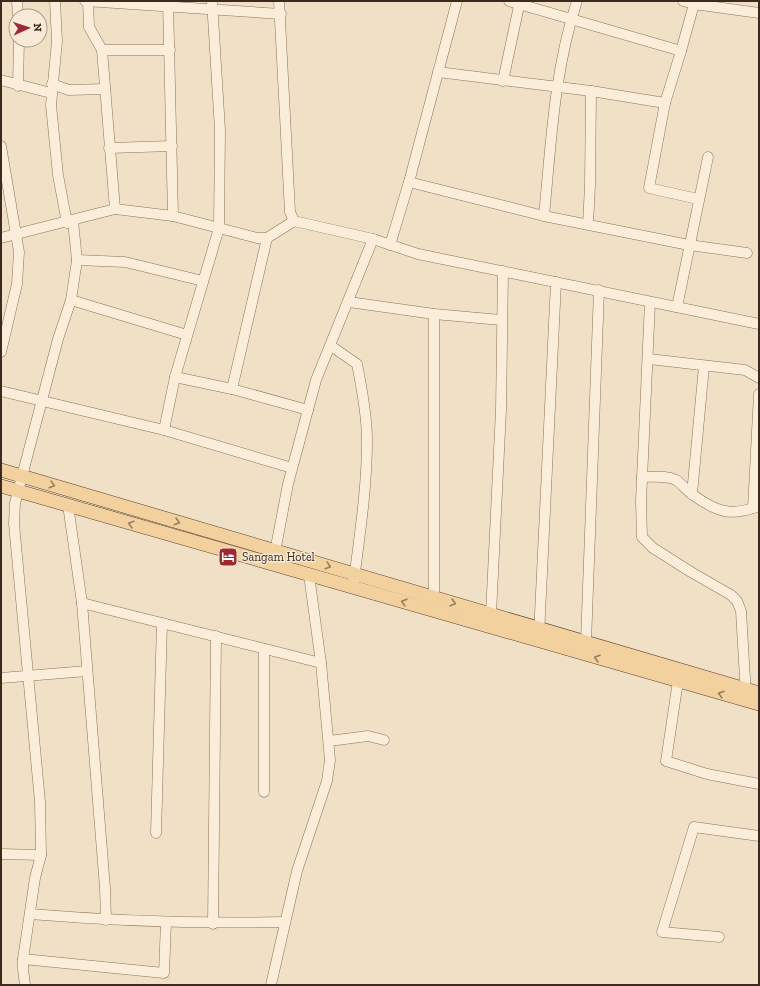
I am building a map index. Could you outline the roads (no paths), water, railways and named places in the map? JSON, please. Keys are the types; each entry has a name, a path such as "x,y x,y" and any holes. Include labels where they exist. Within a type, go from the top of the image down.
{"main road":[{"path":"1,470 491,614 539,635 586,642 697,681 751,698 759,693"},
{"path":"1,486 353,588 539,635 678,681 697,681"}],"street":[{"path":"25,985 23,958 34,878 41,855 40,802 14,524 15,503 42,400 71,300 77,260 70,222 58,175 52,88 58,41 55,1"},
{"path":"85,1 212,5 281,14"},
{"path":"88,1 89,27 102,50 115,209"},
{"path":"279,1 281,14 290,212 294,221"},
{"path":"390,245 409,182 456,1"},
{"path":"509,1 520,2 571,19 681,51"},
{"path":"544,216 556,87 571,19 577,1"},
{"path":"684,1 694,4 720,5 759,13"},
{"path":"503,81 520,2"},
{"path":"168,4 173,216"},
{"path":"694,4 665,103 649,188 698,199"},
{"path":"164,430 175,377 219,228 220,130 212,5"},
{"path":"18,86 19,48"},
{"path":"102,50 170,50"},
{"path":"438,72 591,91 665,103"},
{"path":"1,80 18,86 68,90 105,89"},
{"path":"588,224 591,91"},
{"path":"1,146 4,186 16,235 18,252 17,284 1,352"},
{"path":"109,148 172,146"},
{"path":"677,307 698,199 708,157"},
{"path":"409,182 544,216 689,245 747,254"},
{"path":"1,238 70,222 115,209 173,216 257,238 267,238 294,221 373,239 418,254 759,324"},
{"path":"232,389 267,238"},
{"path":"272,564 276,551 292,468 316,380 349,302 373,239"},
{"path":"77,260 125,262 203,281"},
{"path":"491,614 501,410 502,271"},
{"path":"539,635 556,282"},
{"path":"586,642 599,290"},
{"path":"71,300 187,335"},
{"path":"349,302 434,314 501,320"},
{"path":"650,302 648,322 649,359 642,477 642,537 653,548 731,595 737,601 741,611 751,698"},
{"path":"434,314 434,598"},
{"path":"331,346 357,364 362,389 367,440 362,514 353,588"},
{"path":"649,359 745,370 759,378"},
{"path":"692,494 704,366"},
{"path":"175,377 232,389 308,410"},
{"path":"1,391 164,430 292,468"},
{"path":"642,477 668,478 677,481 692,494 720,511 733,513 756,507 759,394"},
{"path":"68,505 82,602 106,920"},
{"path":"271,985 284,922 301,857 327,781 329,741 321,663 309,575"},
{"path":"82,602 321,663"},
{"path":"156,833 162,623"},
{"path":"212,924 216,636"},
{"path":"264,648 264,792"},
{"path":"1,678 87,671"},
{"path":"678,681 666,760 707,774 759,784"},
{"path":"329,741 368,736 384,740"},
{"path":"719,937 662,932 694,827 759,836"},
{"path":"1,854 41,855"},
{"path":"30,914 106,920 212,924 284,922"},
{"path":"23,958 164,972 166,922"}],"place":[{"name":"Sangam Hotel","path":"228,557"}]}
